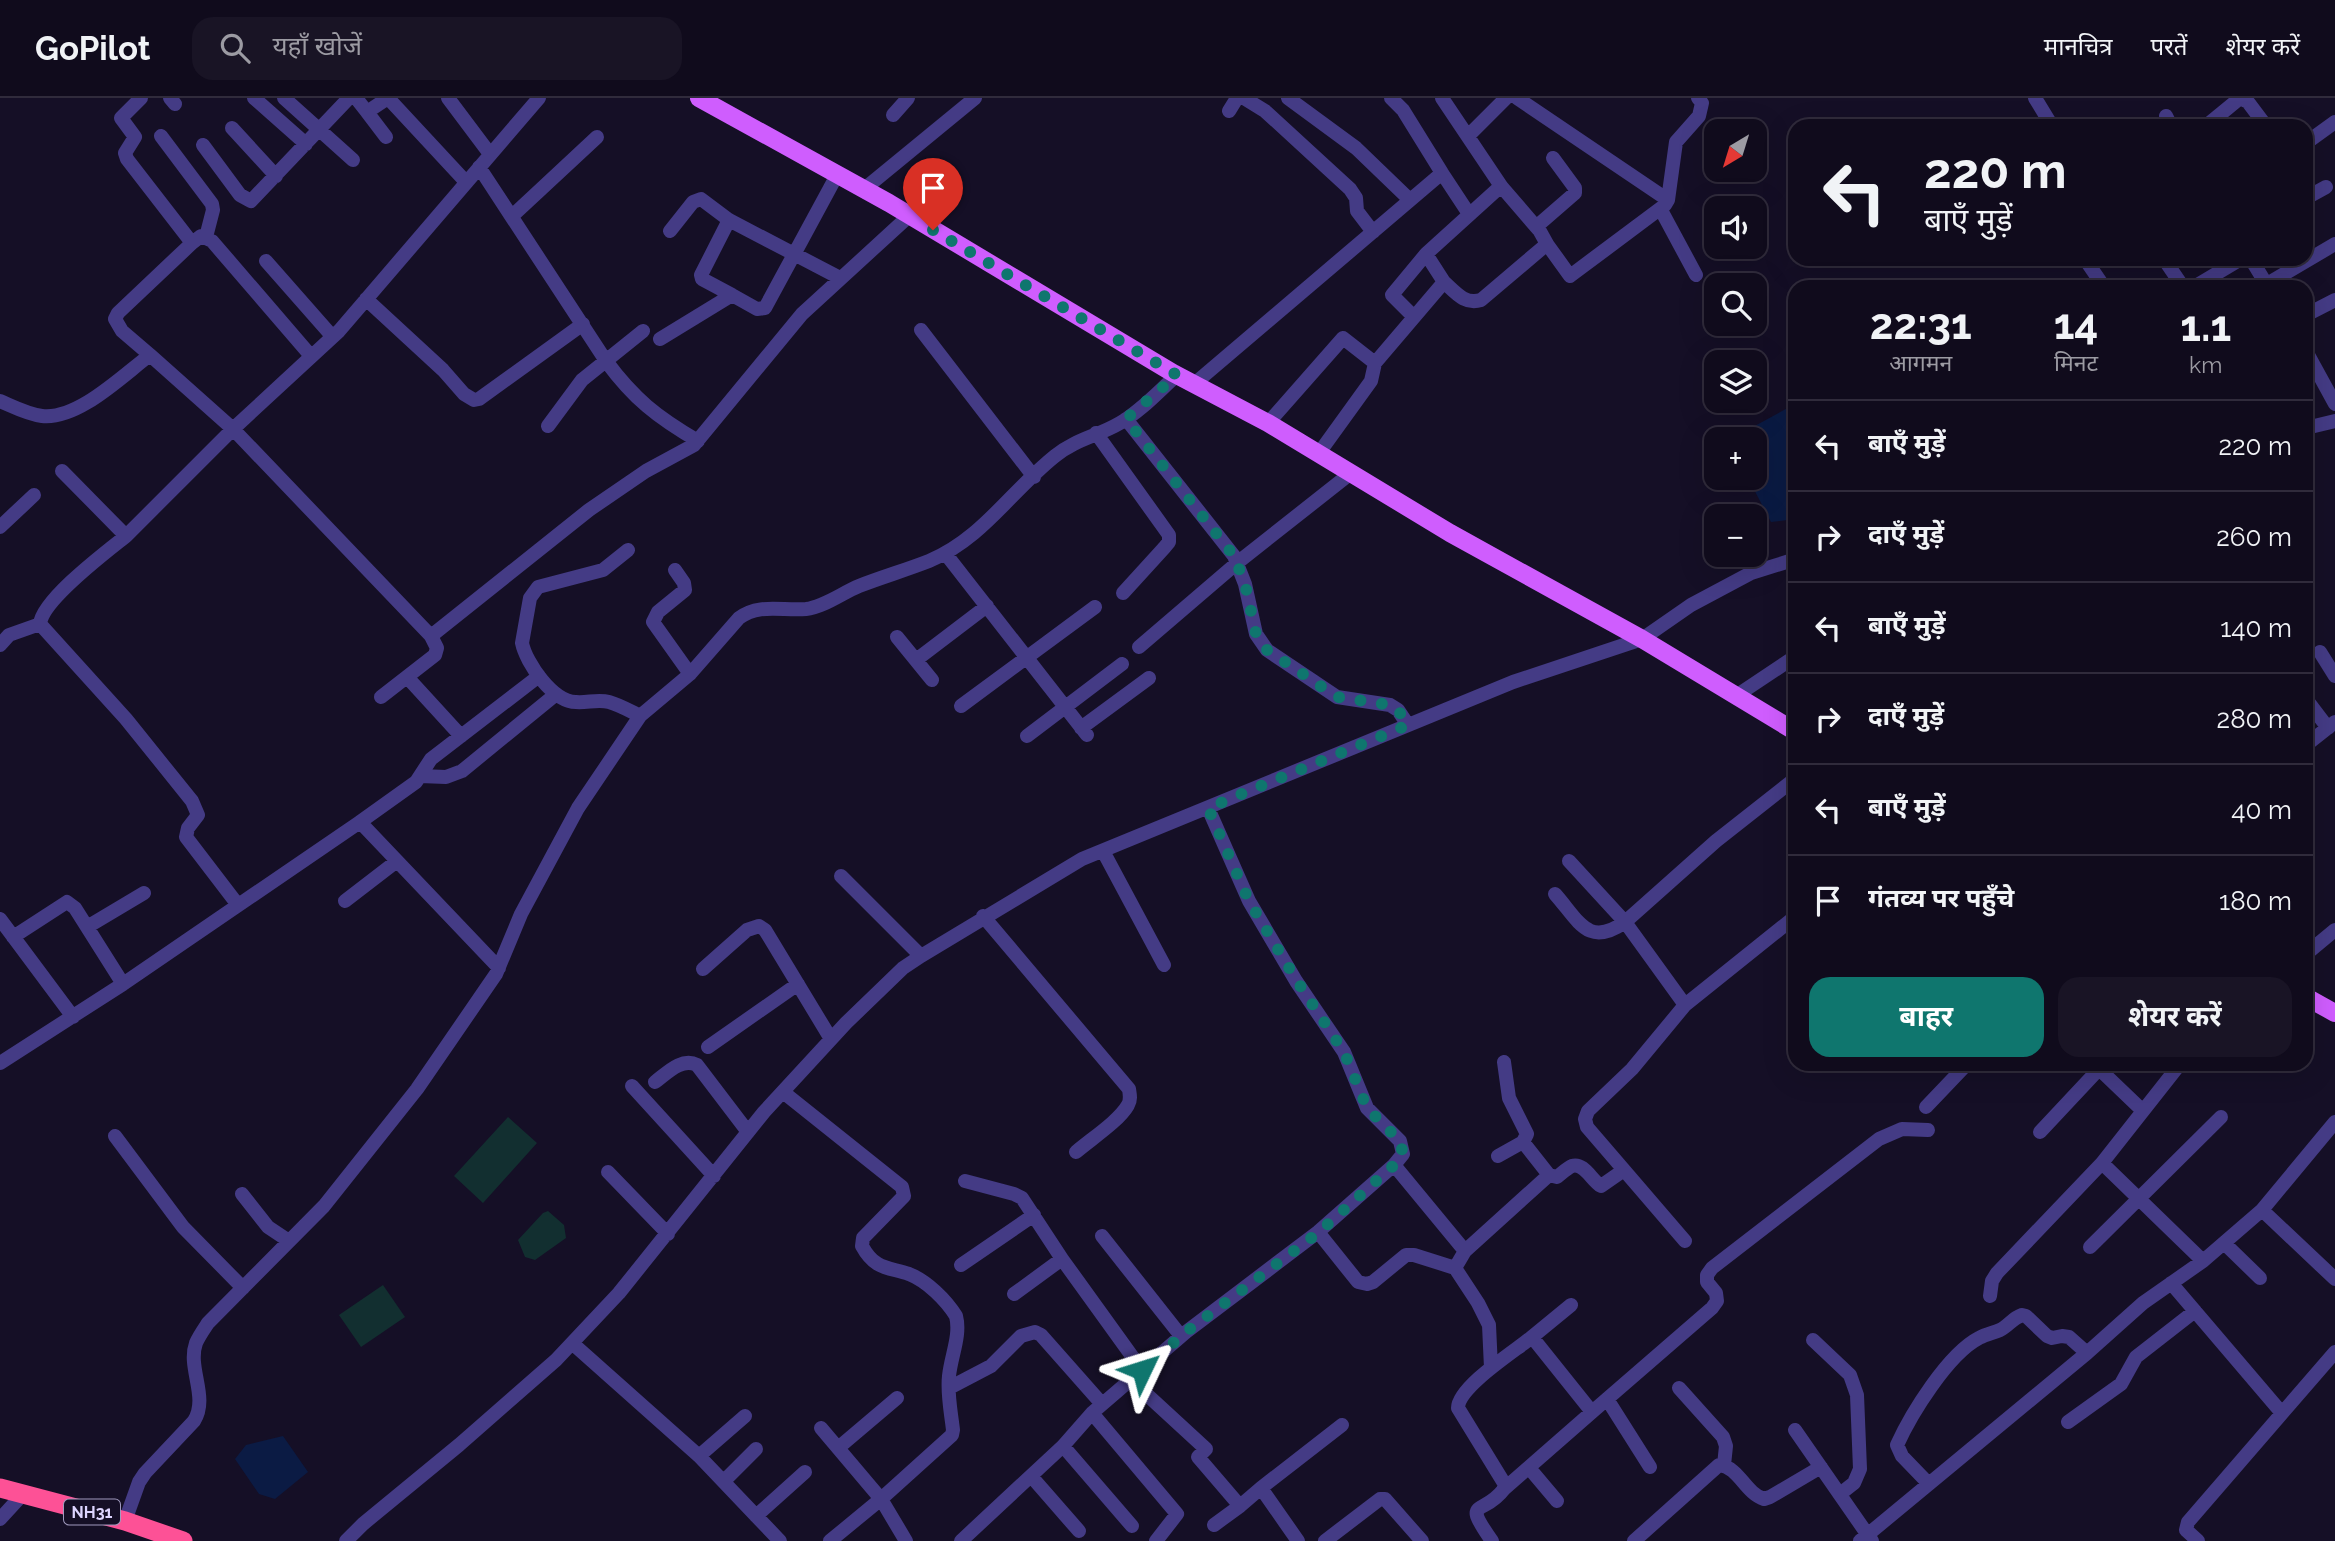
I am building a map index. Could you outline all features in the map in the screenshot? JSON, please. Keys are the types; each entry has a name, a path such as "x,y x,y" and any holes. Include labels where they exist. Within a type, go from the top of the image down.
{"highway":[{"name":"NH31","path":"0,1488 125,1521 181,1541"}],"main road":[{"path":"699,98 909,216 1177,375 1268,423 1450,533 1642,639 1788,727"},
{"path":"2313,1001 2335,1013"}],"street":[{"path":"141,98 121,118 135,137 125,153 127,159 199,240 311,356"},
{"path":"254,98 306,144"},
{"path":"284,98 353,160"},
{"path":"203,145 240,195 251,201 349,98"},
{"path":"356,98 386,137"},
{"path":"367,112 388,98 466,182"},
{"path":"448,98 490,154"},
{"path":"40,624 41,617 57,594 126,536 233,429 332,336 539,98"},
{"path":"893,114 908,98"},
{"path":"1228,111 1237,98"},
{"path":"1244,98 1265,111 1350,189 1356,198 1357,211 1373,232"},
{"path":"1288,98 1356,148 1410,200"},
{"path":"1391,98 1403,110 1469,214"},
{"path":"1442,98 1501,186 1538,229 1570,276 1665,205 1676,142 1699,116 1702,103 1698,98"},
{"path":"1469,135 1506,98"},
{"path":"1517,98 1665,205 1696,275"},
{"path":"2035,98 2048,119"},
{"path":"2215,119 2240,98 2248,102 2261,119"},
{"path":"863,190 970,100"},
{"path":"2313,138 2335,122"},
{"path":"232,128 276,176"},
{"path":"161,136 212,204 213,210 199,240 118,313 115,319 122,331 233,429 432,636 437,652 382,697"},
{"path":"512,216 597,137"},
{"path":"1538,229 1540,223 1575,193 1575,188 1553,158"},
{"path":"480,167 628,390 660,419 698,441"},
{"path":"1194,384 1442,173"},
{"path":"729,219 701,275 702,279 757,309 765,309 837,175"},
{"path":"1414,317 1392,295 1426,254 1501,186"},
{"path":"2313,194 2326,187"},
{"path":"670,231 693,202 701,199 729,219 794,256 840,278"},
{"path":"432,636 589,510 646,471 694,445 802,314 909,216"},
{"path":"1426,254 1444,282 1467,302 1472,303 1481,300 1547,244"},
{"path":"2313,258 2335,244"},
{"path":"265,261 332,336"},
{"path":"2206,280 2229,266"},
{"path":"2277,280 2299,266"},
{"path":"1319,453 1371,381 1375,363 1444,282"},
{"path":"660,338 732,295"},
{"path":"366,299 474,401 583,324"},
{"path":"2313,311 2335,300"},
{"path":"921,330 1034,477"},
{"path":"548,426 575,387 643,331"},
{"path":"1268,423 1343,338 1375,363"},
{"path":"0,401 29,414 63,415 82,405 150,355"},
{"path":"2313,365 2335,404"},
{"path":"125,1521 145,1473 199,1412 194,1356 196,1343 208,1323 324,1206 416,1090 499,968 521,914 578,808 640,716 690,674 748,611 817,607 858,587 945,553 985,525 1067,447 1126,419 1177,375"},
{"path":"1126,419 1234,556 1245,584 1256,634 1267,650 1337,697 1390,705 1398,710 1408,725"},
{"path":"2313,426 2335,421"},
{"path":"1096,433 1169,535 1169,542 1123,593"},
{"path":"62,471 126,536"},
{"path":"1139,647 1237,563 1351,472"},
{"path":"0,527 34,495"},
{"path":"628,550 603,570 546,583 533,592 522,643 539,676 555,695 574,702 612,703 640,716"},
{"path":"945,553 1084,732 1149,678"},
{"path":"346,1541 523,1389 572,1343 619,1293 783,1091 903,968 983,916 1082,859 1513,682 1642,639 1691,605 1751,573 1788,561"},
{"path":"674,570 684,583 685,590 658,612 653,622 690,674"},
{"path":"916,660 987,607"},
{"path":"961,706 1095,607"},
{"path":"0,645 9,635 40,624"},
{"path":"40,624 133,727 192,801 198,815 188,828 186,837 238,905"},
{"path":"897,638 932,680"},
{"path":"2320,652 2335,676"},
{"path":"1736,696 1788,661"},
{"path":"1027,736 1122,664"},
{"path":"0,1063 123,984 416,782 431,759 539,676"},
{"path":"407,677 461,736"},
{"path":"420,776 446,777 462,771 555,695"},
{"path":"2313,706 2332,725 2313,740"},
{"path":"1555,894 1591,932 1604,934 1625,922 1716,841 1788,784"},
{"path":"961,1541 1063,1446 1097,1408 1181,1336 1318,1233 1403,1154 1400,1141 1367,1108 1344,1052 1249,901 1208,808"},
{"path":"360,822 499,968"},
{"path":"1103,850 1164,965"},
{"path":"1569,860 1625,922 1685,1005"},
{"path":"345,901 397,861"},
{"path":"841,876 921,956"},
{"path":"87,928 144,893"},
{"path":"13,937 67,902 75,908 123,984"},
{"path":"983,916 1129,1089 1129,1104 1123,1112 1076,1152"},
{"path":"0,919 73,1017"},
{"path":"1685,1241 1587,1127 1585,1119 1588,1111 1632,1069 1685,1005 1788,922"},
{"path":"704,970 747,930 759,926 765,930 831,1039"},
{"path":"2313,948 2335,930"},
{"path":"708,1046 798,984"},
{"path":"655,1082 682,1063 692,1062 748,1132"},
{"path":"1504,1062 1509,1098 1527,1133 1523,1142"},
{"path":"1926,1107 1960,1071"},
{"path":"2040,1132 2093,1071"},
{"path":"2101,1071 2143,1111"},
{"path":"1990,1296 1992,1281 1997,1273 2102,1163 2174,1071"},
{"path":"632,1086 714,1176"},
{"path":"783,1091 902,1187 904,1196 863,1238 862,1246 884,1268 908,1274 924,1282 956,1316 957,1334 949,1388 952,1435 830,1541"},
{"path":"2090,1247 2221,1117"},
{"path":"1794,1430 1840,1494 1867,1539 2143,1303 2203,1261 2262,1210 2335,1122"},
{"path":"1492,1541 1476,1519 1478,1507 1500,1494 1530,1469 1717,1301 1716,1293 1707,1282 1707,1275 1712,1268 1879,1139 1902,1129 1928,1130"},
{"path":"115,1136 189,1233 243,1288"},
{"path":"1523,1142 1549,1175 1557,1177 1577,1165 1601,1186 1624,1170"},
{"path":"1498,1156 1523,1142"},
{"path":"2102,1163 2203,1261"},
{"path":"1394,1165 1465,1251"},
{"path":"608,1172 667,1234"},
{"path":"1455,1268 1465,1251 1549,1175"},
{"path":"965,1181 1021,1198 1137,1375 1206,1449 1198,1457 1240,1506"},
{"path":"242,1194 268,1227 289,1241"},
{"path":"2262,1210 2335,1279"},
{"path":"961,1265 1034,1215"},
{"path":"1318,1233 1358,1282 1373,1282 1406,1255 1455,1268 1489,1325 1491,1368"},
{"path":"1102,1236 1181,1336"},
{"path":"2224,1243 2260,1278"},
{"path":"1014,1294 1062,1259"},
{"path":"2171,1283 2281,1412"},
{"path":"1504,1489 1504,1483 1458,1408 1462,1395 1491,1368 1571,1305"},
{"path":"2068,1422 2121,1384 2136,1357 2195,1311"},
{"path":"1929,1484 1902,1456 1897,1445 1910,1417 1945,1370 1969,1345 2022,1315 2047,1336 2069,1337 2087,1353"},
{"path":"949,1388 991,1366 1021,1336 1035,1332 1041,1335 1177,1514 1156,1541"},
{"path":"1532,1337 1592,1412"},
{"path":"1813,1340 1850,1375 1857,1395 1860,1469 1854,1483 1840,1494"},
{"path":"572,1343 699,1456 780,1541"},
{"path":"2198,1541 2186,1530 2188,1522 2335,1352"},
{"path":"1679,1388 1723,1437 1726,1446 1724,1465"},
{"path":"838,1448 897,1398"},
{"path":"1606,1399 1650,1467"},
{"path":"699,1456 745,1416"},
{"path":"1214,1525 1342,1425"},
{"path":"821,1429 881,1499 906,1541"},
{"path":"1063,1446 1132,1526"},
{"path":"724,1481 756,1450"},
{"path":"1634,1541 1714,1468 1724,1465 1730,1468 1752,1492 1764,1499 1821,1467"},
{"path":"1530,1469 1557,1501"},
{"path":"756,1516 805,1472"},
{"path":"1031,1476 1079,1531"},
{"path":"1261,1488 1298,1541"},
{"path":"0,1519 23,1494"},
{"path":"1325,1541 1380,1499 1385,1499 1423,1541"},
{"path":"974,1529 985,1541"}],"green space":[{"path":"508,1117 537,1143 483,1203 454,1176"},
{"path":"548,1211 564,1225 566,1238 535,1260 525,1257 518,1240"},
{"path":"383,1285 405,1317 361,1347 339,1315"}],"water":[{"path":"1788,408 1788,520 1771,522 1767,514 1767,504 1762,504 1754,490 1767,490 1767,427 1753,427"},
{"path":"283,1436 308,1472 275,1499 259,1494 235,1459 246,1445"}],"route":[{"path":"933,230 1177,375 1126,419 1234,556 1245,584 1260,642 1267,650 1337,697 1390,705 1398,710 1408,725 1208,808 1249,901 1344,1052 1367,1108 1400,1141 1403,1154 1318,1233 1186,1332 1142,1370"}]}
